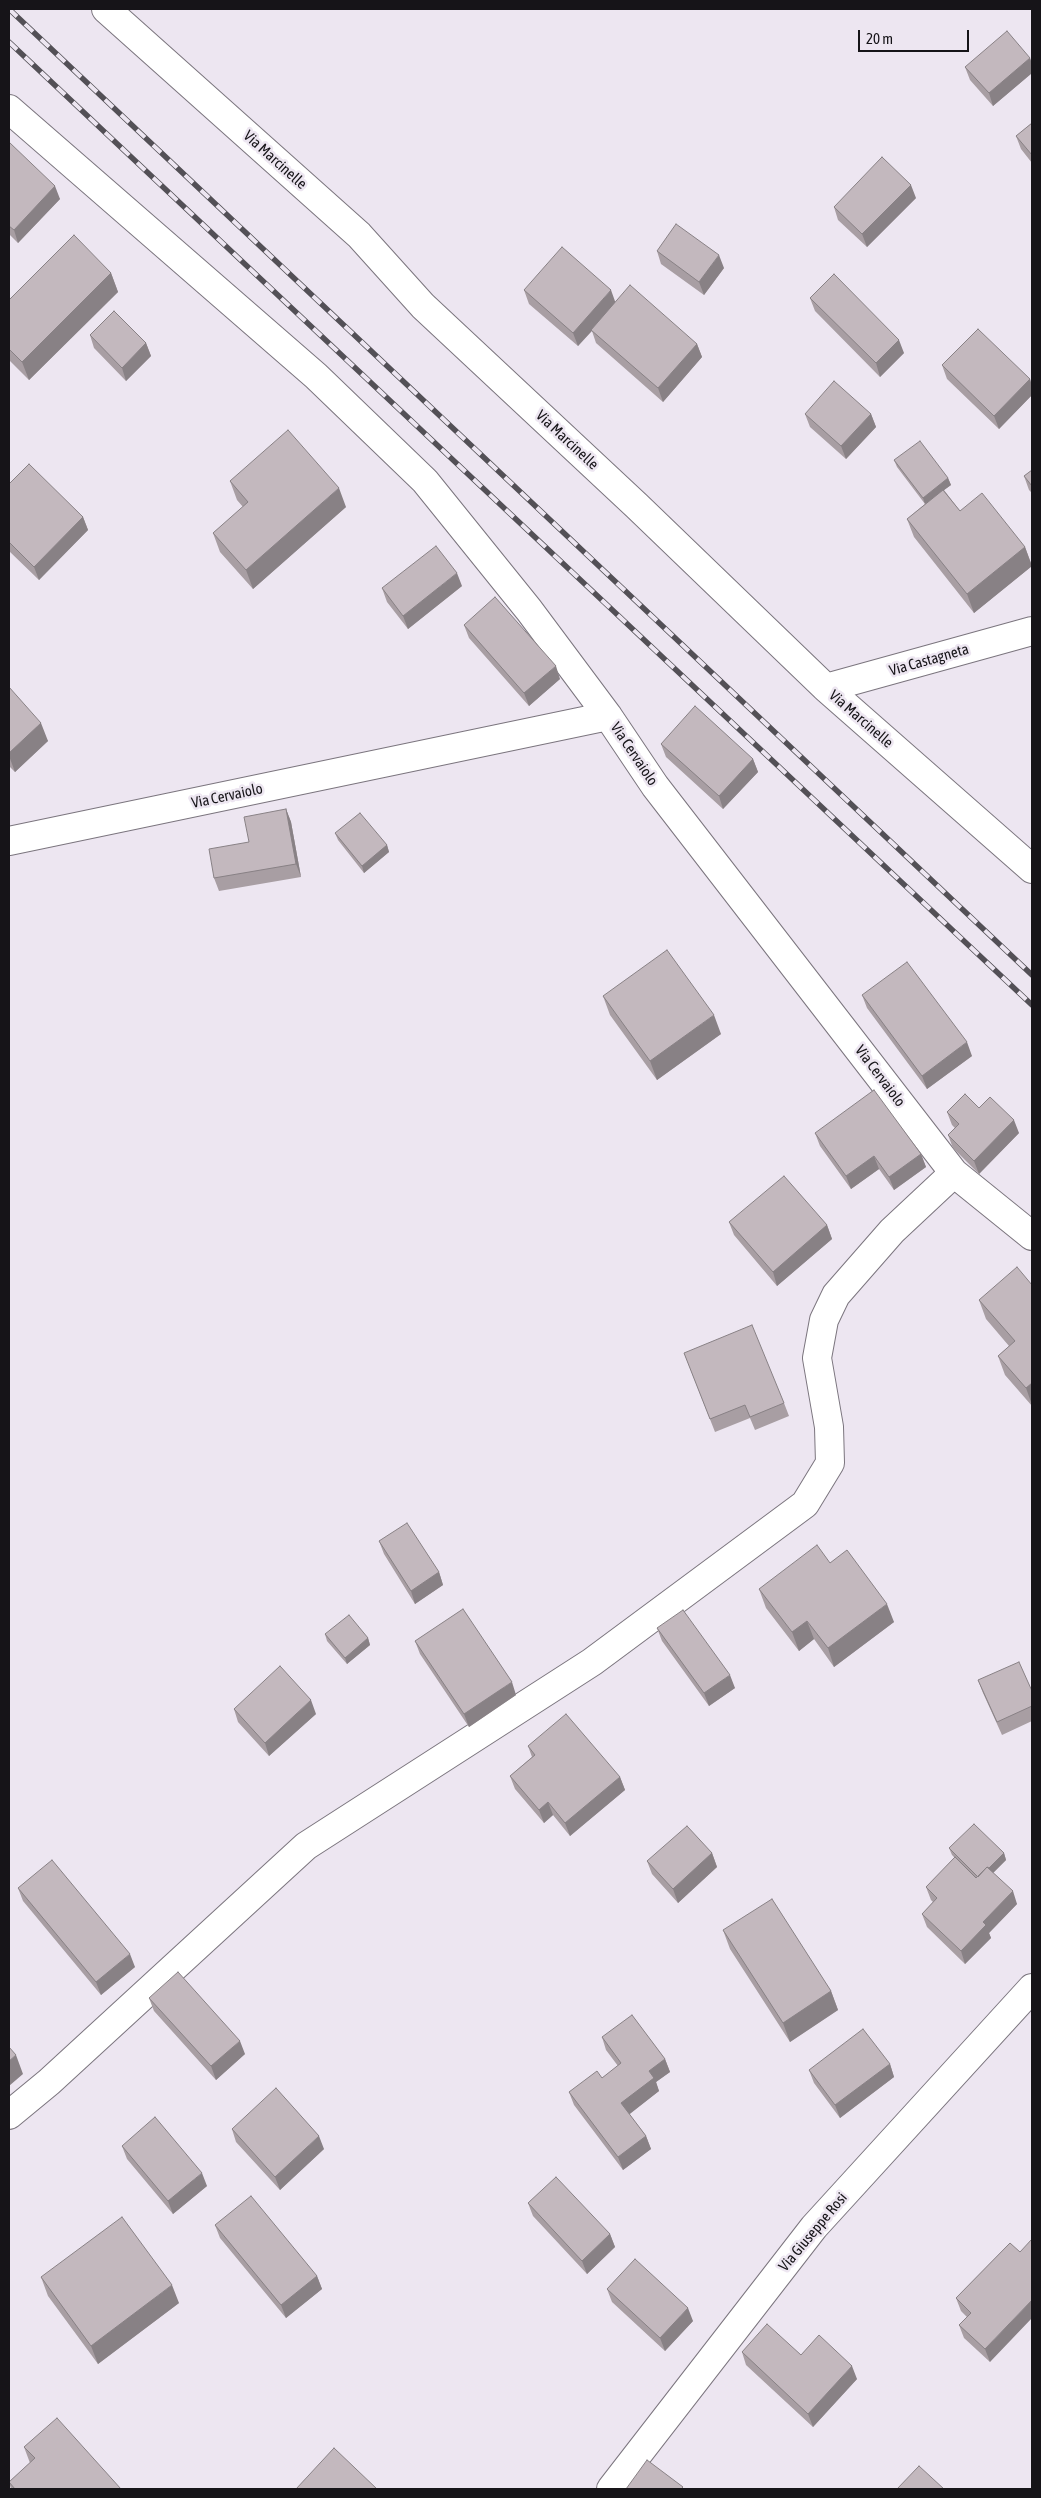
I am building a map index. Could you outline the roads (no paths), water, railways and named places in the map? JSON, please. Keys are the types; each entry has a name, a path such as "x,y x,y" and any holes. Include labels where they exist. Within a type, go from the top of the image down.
{"street":[{"name":"Via Marcinelle","path":"106,9 359,235 423,306 637,506 826,688 1032,869"},
{"path":"9,109 316,376 425,481 477,543 608,716"},
{"name":"Via Castagneta","path":"826,688 1032,631"},
{"name":"Via Cervaiolo","path":"9,841 608,716 655,786 954,1173 1032,1236"},
{"path":"9,2115 49,2082 306,1846 592,1662 805,1504 830,1463 829,1427 818,1358 824,1320 836,1295 892,1231 954,1173"},
{"name":"Via Giuseppe Rosi","path":"611,2489 814,2228 1032,1988"}],"railway":[{"path":"9,9 1032,975"},
{"path":"9,42 1032,1005"}]}
